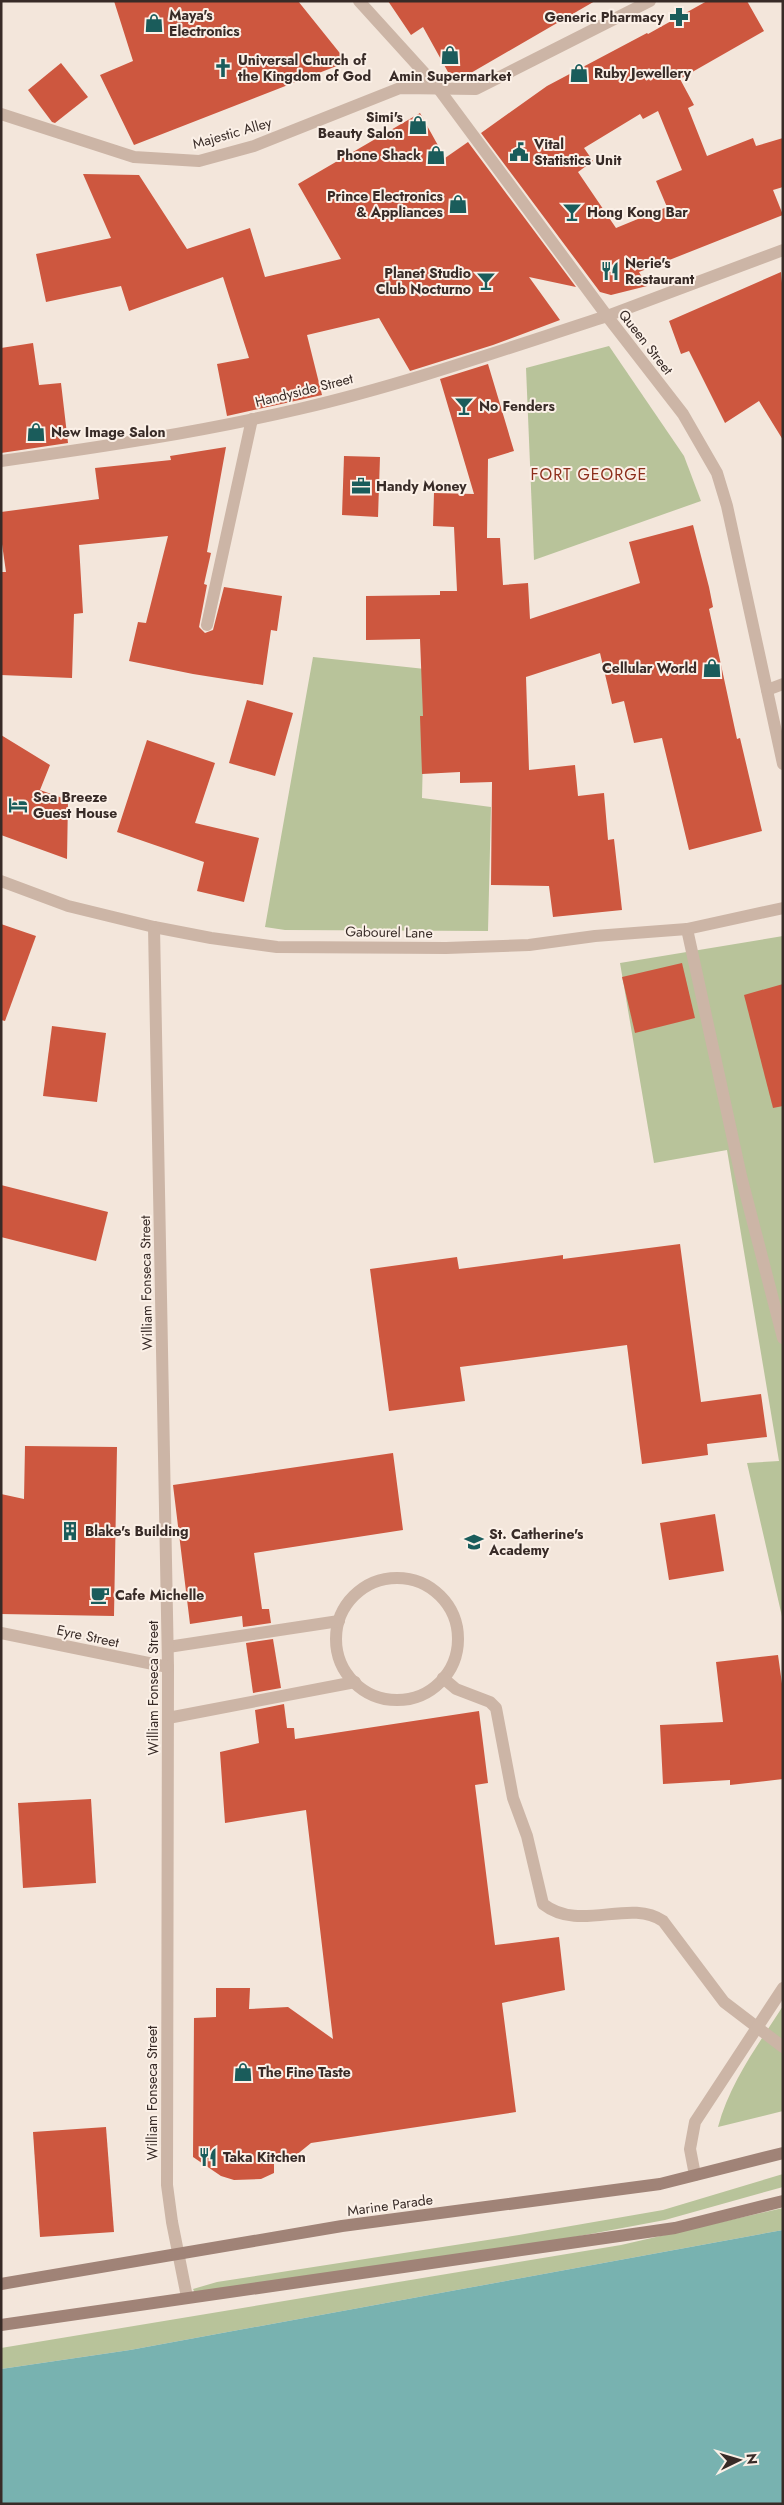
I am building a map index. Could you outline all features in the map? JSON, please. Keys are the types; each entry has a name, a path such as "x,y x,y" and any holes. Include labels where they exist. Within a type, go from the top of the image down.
{"main road":[{"name":"Marine Parade","path":"1,2284 342,2226 660,2184 783,2153"},
{"path":"1,2325 675,2228 783,2201"}],"street":[{"name":"Queen Street","path":"359,1 438,88 607,316 684,414 717,473 727,506 783,764"},
{"name":"Majestic Alley","path":"1,114 134,157 199,161 254,146 400,88 476,89 650,1"},
{"name":"Handyside Street","path":"1,461 120,445 300,409 433,371 607,316 783,250"},
{"path":"207,625 252,419"},
{"path":"768,690 783,684"},
{"name":"Gabourel Lane","path":"1,881 68,906 154,927 211,938 277,947 446,948 529,945 594,936 687,929 783,908"},
{"name":"William Fonseca Street","path":"154,927 168,1647 167,2185 177,2254 187,2297"},
{"path":"687,929 741,1176 783,1338"},
{"path":"387,1578 407,1578 426,1584 445,1602 453,1613 458,1632 457,1653 449,1672 435,1687 418,1697 398,1701 377,1697 359,1687 345,1672 337,1653 336,1632 339,1621 352,1597 368,1584 387,1578"},
{"path":"168,1647 339,1621"},
{"name":"Eyre Street","path":"1,1633 168,1667"},
{"path":"443,1678 456,1689 490,1702 496,1708 513,1798 527,1836 543,1904 552,1911 586,1917 653,1914 663,1921 724,2002 756,2029 783,2047"},
{"path":"168,1718 355,1682"},
{"path":"694,2175 690,2149 695,2122 783,1988"}],"green space":[{"path":"609,346 684,456 701,501 534,560 526,368"},
{"path":"313,657 425,669 422,798 491,807 488,931 285,930 265,927"},
{"path":"783,936 783,1621 747,1463 779,1461 727,1150 654,1163 620,963"},
{"path":"783,2006 783,2111 718,2127 723,2110 737,2079"},
{"path":"783,2174 783,2187 665,2220 521,2247 196,2295 193,2289 217,2282 519,2235 663,2210"},
{"path":"783,2208 783,2230 130,2350 1,2369 1,2348 621,2245"}],"water":[{"path":"783,2230 783,2504 1,2504 1,2369 130,2350"}],"building":[{"name":"Universal Church of the Kingdom of God","path":"114,1 298,1 347,62 134,145 100,75 133,61"},
{"path":"388,1 595,1 457,81 453,81 423,27 411,35"},
{"path":"707,1 747,1 764,31 680,79 694,105 688,108 707,156 753,138 756,146 783,138 783,187 773,190 783,215 639,272 647,286 611,295 600,292 481,133 547,86","holes":["658,111 682,170 656,181 667,207 616,228 578,172 593,161 584,148 640,114 643,119"]},
{"path":"61,63 88,97 55,123 52,122 28,90"},
{"path":"420,113 445,158 468,142 576,287 529,277 560,320 493,345 410,371 379,318 307,335 322,395 227,416 217,364 249,358 223,277 129,311 121,286 46,302 36,254 111,238 83,174 139,175 187,249 250,228 265,277 341,259 298,184"},
{"path":"781,272 783,294 783,440 759,401 725,423 689,351 681,354 669,321"},
{"path":"33,343 39,385 61,383 68,443 1,453 1,348"},
{"path":"488,364 514,451 488,459 487,538 500,538 503,585 528,583 530,619 640,583 629,542 693,525 709,587 713,607 709,609 737,739 740,738 762,831 689,850 662,738 634,743 624,701 612,704 600,653 526,677 529,770 575,765 578,796 604,793 608,840 614,839 622,910 553,917 549,886 491,885 492,782 460,783 460,772 422,774 420,716 423,716 420,639 366,640 366,596 440,595 440,591 457,591 454,527 433,526 434,493 474,494 440,379"},
{"path":"226,447 207,552 211,553 204,584 207,585 199,627 205,633 213,630 224,587 282,596 277,631 271,630 263,685 193,674 129,661 138,622 146,623 168,536 79,545 83,613 74,614 72,678 1,675 1,572 6,572 1,537 1,512 99,499 95,468 171,460 170,456"},
{"name":"Handy Money","path":"344,456 380,457 378,517 342,515"},
{"path":"247,700 293,713 275,776 229,763"},
{"path":"1,735 50,765 40,790 68,800 67,859 1,835"},
{"path":"147,740 215,763 195,823 259,838 244,902 197,891 204,862 117,832"},
{"path":"1,924 36,936 5,1021 1,1020"},
{"path":"682,963 695,1018 635,1033 622,977"},
{"path":"783,984 783,1106 773,1108 744,995"},
{"path":"52,1026 106,1033 97,1102 43,1096"},
{"path":"1,1185 108,1212 96,1261 1,1237"},
{"path":"680,1244 701,1402 761,1394 767,1437 707,1444 708,1455 642,1464 627,1345 460,1367 465,1401 389,1411 370,1269 457,1257 459,1269 563,1255 563,1259"},
{"name":"Blake's Building","path":"25,1446 117,1447 114,1616 1,1614 1,1494 24,1499"},
{"path":"393,1453 403,1530 254,1553 262,1609 269,1609 271,1623 243,1627 242,1616 190,1624 173,1485"},
{"path":"715,1514 724,1571 669,1580 660,1523"},
{"path":"273,1639 281,1688 253,1693 246,1643"},
{"path":"778,1655 783,1691 783,1779 730,1785 730,1780 663,1784 660,1725 723,1722 716,1662"},
{"path":"284,1704 287,1728 294,1728 295,1739 479,1711 488,1783 475,1785 495,1945 559,1937 565,1990 502,2003 516,2112 311,2143 295,2156 274,2156 274,2173 261,2179 234,2180 221,2176 193,2157 194,2018 216,2017 216,1988 250,1988 249,2009 288,2007 333,2039 306,1810 225,1823 220,1752 259,1743 255,1710"},
{"path":"91,1799 96,1883 23,1888 18,1803"},
{"path":"106,2127 114,2232 40,2237 33,2132"}],"place":[{"name":"Generic Pharmacy","path":"679,17"},
{"name":"Maya's Electronics","path":"154,23"},
{"name":"Amin Supermarket","path":"450,55"},
{"name":"Universal Church of the Kingdom of God","path":"223,68"},
{"name":"Ruby Jewellery","path":"579,73"},
{"name":"Simi's Beauty Salon","path":"418,125"},
{"name":"Vital Statistics Unit","path":"519,152"},
{"name":"Phone Shack","path":"436,155"},
{"name":"Prince Electronics & Appliances","path":"458,204"},
{"name":"Hong Kong Bar","path":"572,212"},
{"name":"Nerie's Restaurant","path":"610,271"},
{"name":"Planet Studio Club Nocturno","path":"486,281"},
{"name":"No Fenders","path":"464,406"},
{"name":"New Image Salon","path":"36,432"},
{"name":"Handy Money","path":"361,486"},
{"name":"Cellular World","path":"712,668"},
{"name":"Sea Breeze Guest House","path":"18,805"},
{"name":"Blake's Building","path":"70,1531"},
{"name":"St. Catherine's Academy","path":"474,1542"},
{"name":"Cafe Michelle","path":"100,1595"},
{"name":"The Fine Taste","path":"243,2072"},
{"name":"Taka Kitchen","path":"208,2157"}],"district":[{"name":"FORT GEORGE","path":"589,474"}]}
